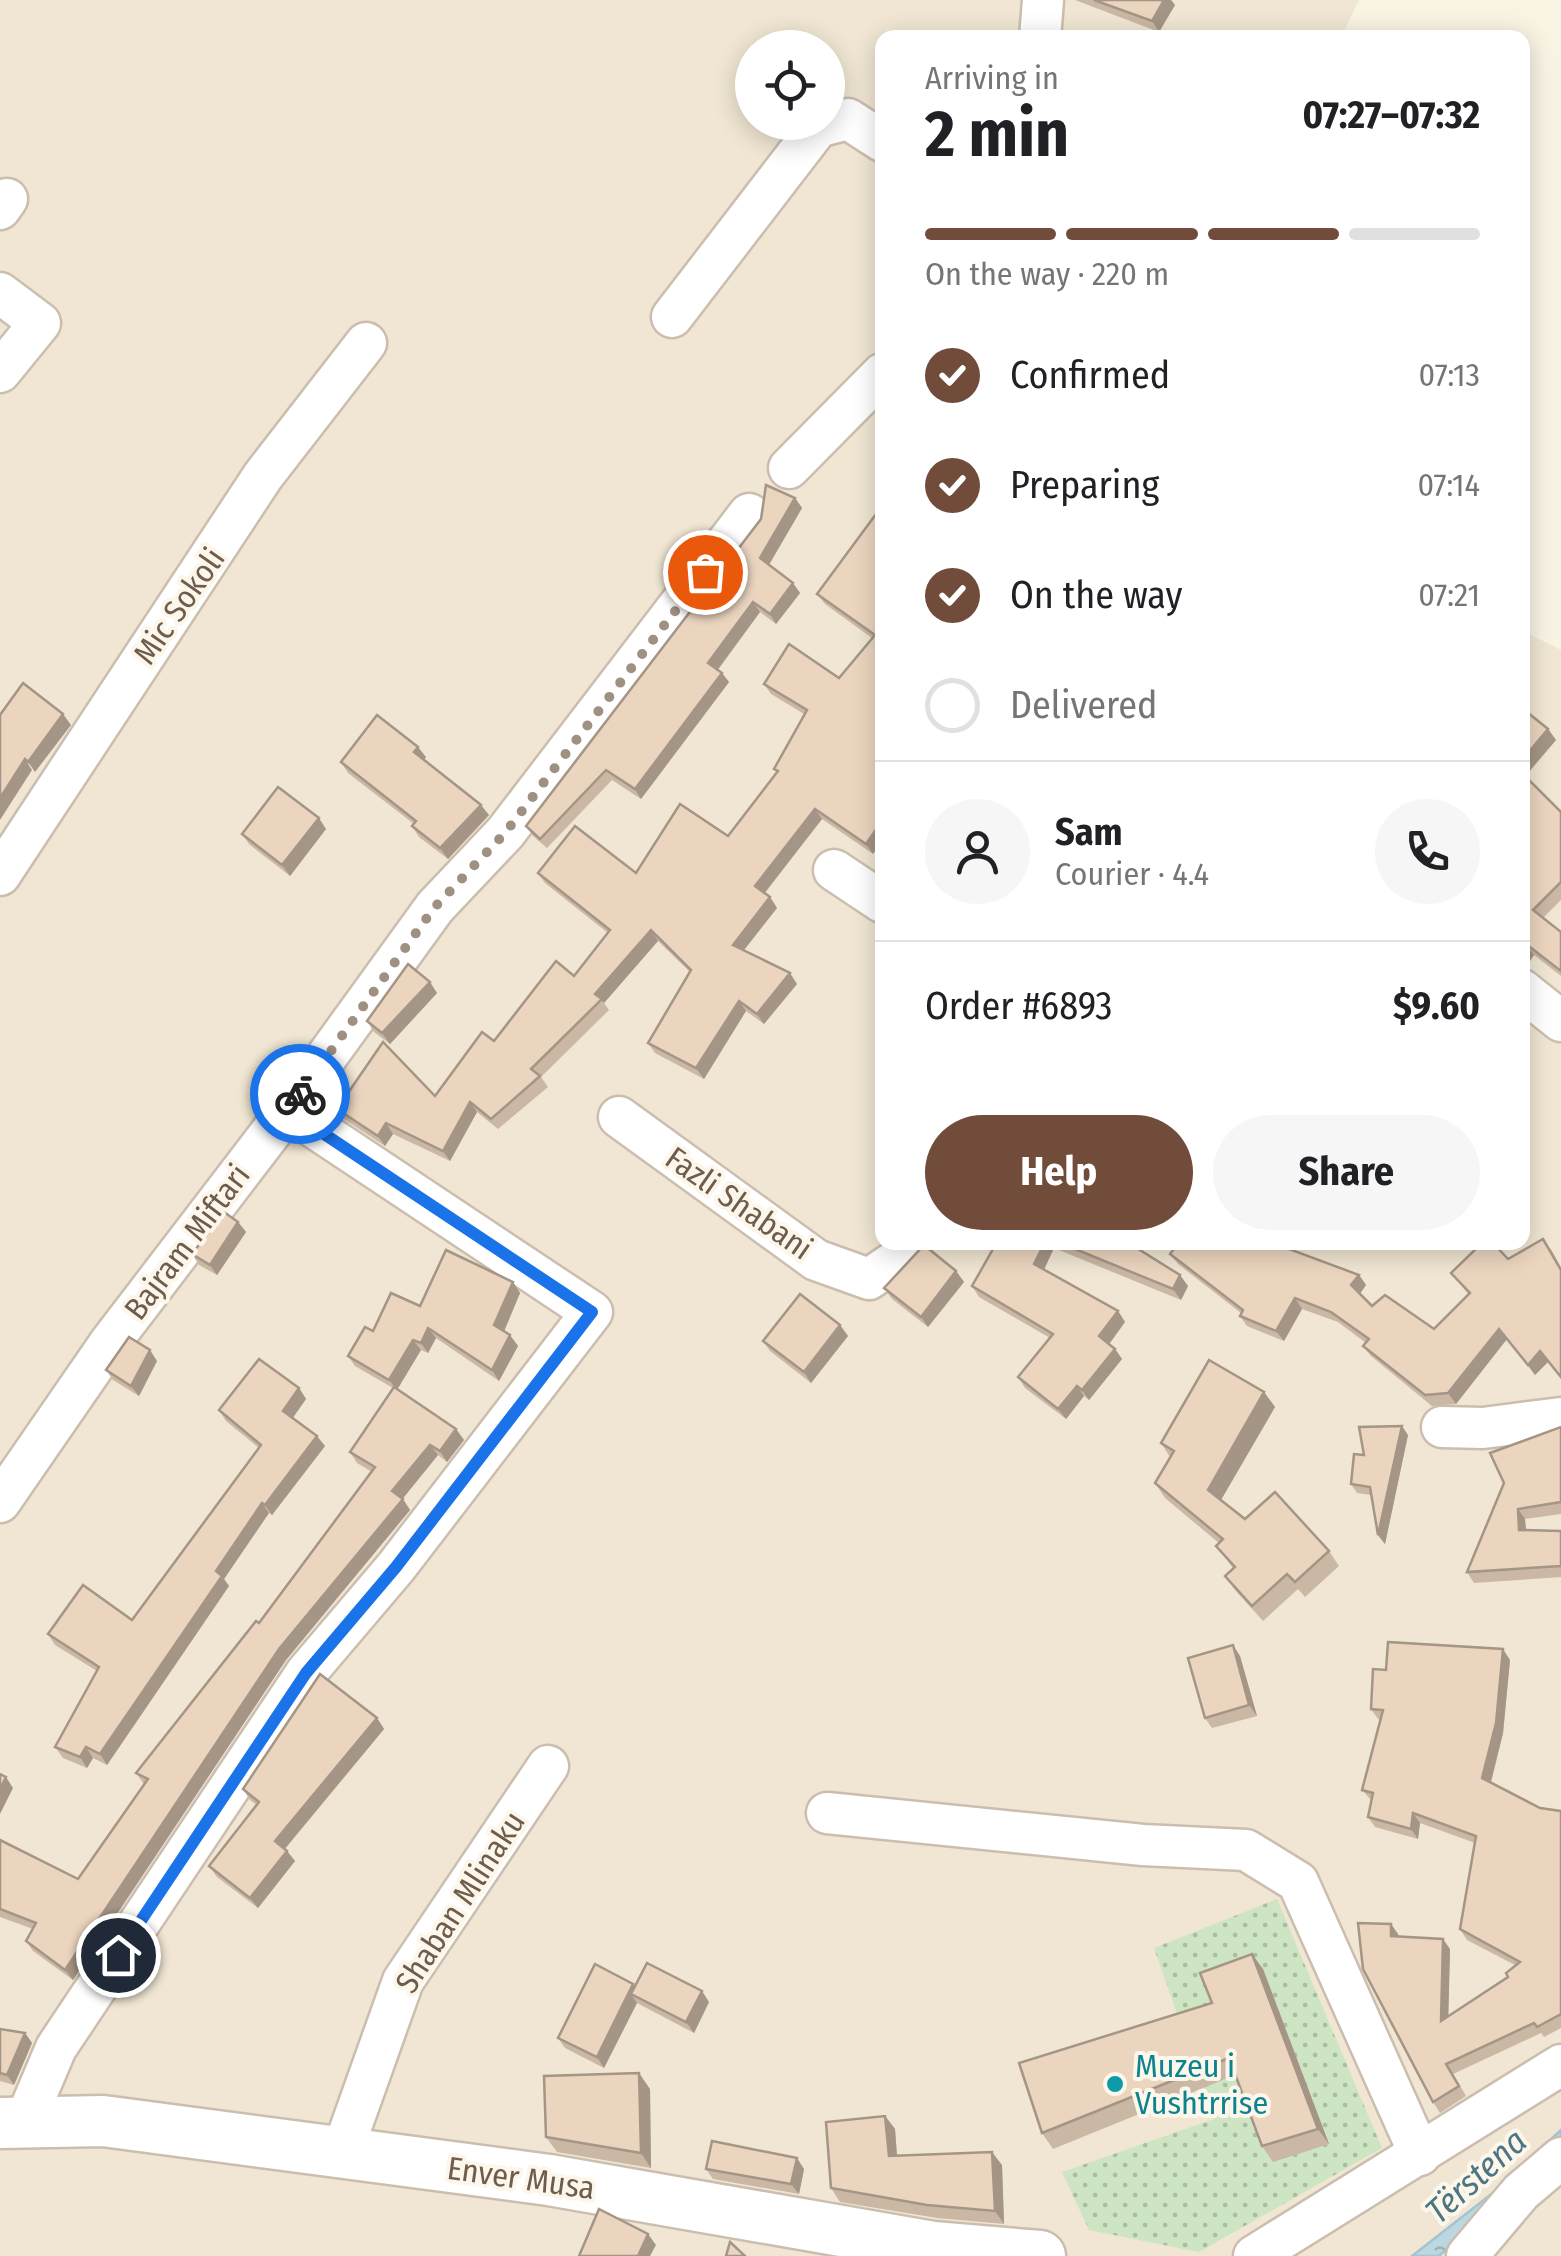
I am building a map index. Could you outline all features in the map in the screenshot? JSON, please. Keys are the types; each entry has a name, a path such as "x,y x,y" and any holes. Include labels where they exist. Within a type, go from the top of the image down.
{"street":[{"path":"1041,30 1043,0"},
{"path":"672,317 818,126 848,119 875,136"},
{"path":"0,293 40,323 0,372"},
{"name":"Mic Sokoli","path":"0,875 73,758 232,530 263,476 366,343"},
{"path":"790,468 875,381"},
{"name":"Bajram Miftari","path":"0,1502 109,1344 288,1110 434,908 505,833 749,514"},
{"path":"834,870 875,897"},
{"path":"1530,996 1561,1021"},
{"path":"12,2124 56,2048 306,1673 396,1567 592,1312 288,1110"},
{"name":"Fazli Shabani","path":"618,1118 816,1260 869,1279 907,1250"},
{"path":"1442,1428 1483,1428 1561,1418"},
{"name":"Shaban Mlinaku","path":"341,2155 403,1981 548,1766"},
{"path":"828,1813 1123,1843 1246,1850 1298,1882 1420,2155"},
{"path":"1254,2256 1561,2065"},
{"name":"Enver Musa","path":"12,2124 103,2121 549,2180 932,2247 1040,2256"},
{"path":"1467,2256 1521,2192 1561,2158"}],"shaded area":[{"path":"0,0 1359,0 1344,30 875,30 875,1250 1530,1250 1530,634 1561,650 1561,2256 0,2256"}],"green space":[{"path":"1277,1899 1382,2148 1199,2252 1089,2230 1062,2172 1214,2119 1154,1948"}],"water":[{"path":"1561,2130 1561,2143 1439,2256 1412,2256 1494,2192"}],"building":[{"path":"1094,0 1164,0 1152,21"},
{"path":"766,485 795,498 760,558 793,583 770,614 753,602 708,663 722,673 635,789 606,770 540,839 526,826 761,519"},
{"path":"875,515 875,635 817,594"},
{"path":"875,635 875,831 866,844 815,809 755,886 770,897 733,945 790,973 757,1014 739,1001 696,1068 648,1043 691,970 651,930 595,994 602,999 531,1069 540,1076 491,1119 470,1102 443,1151 386,1123 378,1136 337,1109 383,1042 435,1096 482,1032 494,1041 556,961 574,976 610,930 538,873 575,826 636,873 680,804 728,836 778,771 774,769 807,710 764,684 789,644 839,678"},
{"path":"23,683 63,714 28,762 25,759 0,798 0,715"},
{"path":"1530,714 1548,729 1530,750"},
{"path":"377,715 418,747 414,752 481,805 440,848 412,826 416,821 341,762"},
{"path":"1530,781 1561,812 1561,882 1533,910 1561,932 1561,971 1530,947"},
{"path":"278,787 319,818 282,865 242,834"},
{"path":"408,964 430,982 382,1033 367,1021"},
{"path":"224,1212 238,1222 210,1265 192,1254"},
{"path":"1543,1239 1561,1270 1561,1377 1540,1351 1528,1365 1499,1329 1448,1393 1425,1395 1363,1346 1369,1339 1331,1312 1295,1298 1276,1331 1240,1316 1243,1310 1170,1254 1173,1250 1292,1250 1359,1275 1351,1285 1372,1306 1385,1295 1434,1329 1470,1293 1451,1273 1475,1250 1500,1250 1508,1259 1530,1250"},
{"path":"446,1250 513,1282 494,1325 510,1335 492,1370 428,1328 421,1343 413,1340 389,1380 348,1356 365,1327 373,1331 391,1293 420,1306"},
{"path":"919,1250 930,1250 956,1271 921,1317 884,1288"},
{"path":"992,1250 1041,1250 1034,1264 1118,1311 1099,1336 1115,1349 1082,1390 1077,1386 1058,1409 1018,1377 1053,1334 972,1286"},
{"path":"1078,1250 1140,1250 1180,1275 1173,1289"},
{"path":"800,1294 840,1325 804,1372 763,1341"},
{"path":"129,1337 150,1350 131,1386 106,1370"},
{"path":"259,1359 299,1388 283,1411 317,1436 265,1505 262,1503 216,1571 222,1576 100,1754 86,1747 80,1757 55,1747 99,1667 48,1634 83,1585 132,1620 261,1445 219,1410"},
{"path":"1209,1360 1264,1392 1208,1490 1245,1519 1275,1492 1329,1551 1295,1582 1287,1574 1252,1606 1225,1576 1235,1567 1216,1546 1223,1539 1155,1483 1174,1451 1161,1443"},
{"path":"394,1387 456,1429 440,1451 430,1445 392,1491 403,1499 279,1649 65,1970 26,1941 36,1923 0,1909 0,1840 78,1879 148,1779 136,1773 256,1621 259,1623 375,1467 350,1452"},
{"path":"1402,1426 1378,1535 1370,1487 1351,1484 1354,1454 1364,1455 1359,1427"},
{"path":"1561,1427 1561,1502 1518,1509 1519,1530 1561,1531 1561,1566 1467,1572 1504,1483 1490,1453"},
{"path":"1388,1642 1503,1649 1496,1723 1482,1778 1540,1808 1561,1811 1561,2014 1446,2064 1459,2086 1433,2102 1363,1969 1358,1923 1391,1924 1391,1936 1443,1939 1441,2021 1508,1977 1506,1973 1520,1962 1460,1929 1476,1836 1413,1813 1411,1829 1368,1817 1373,1793 1362,1790 1383,1710 1371,1709 1373,1669 1386,1670"},
{"path":"1233,1645 1249,1705 1205,1718 1188,1658"},
{"path":"320,1674 377,1718 275,1841 287,1851 250,1898 209,1866 259,1802 243,1789"},
{"path":"1252,1954 1318,2129 1262,2146 1229,2058 1042,2133 1019,2063 1212,2003 1200,1973"},
{"path":"647,1963 702,1991 686,2022 631,1994"},
{"path":"595,1964 633,1984 597,2057 558,2038"},
{"path":"0,2029 25,2033 7,2075 0,2073"},
{"path":"639,2073 641,2153 546,2137 544,2076"},
{"path":"885,2116 889,2156 992,2152 995,2211 927,2205 831,2188 826,2122"},
{"path":"712,2141 797,2158 791,2184 706,2169"},
{"path":"599,2209 648,2234 638,2256 579,2256"},
{"path":"730,2242 745,2256 726,2256"}],"way so far":[{"path":"300,1094 434,908 505,833 705,572"}],"place":[{"name":"Muzeu i Vushtrrise","path":"1115,2084"}],"route":[{"path":"118,1955 250,1763 306,1673 396,1567 592,1312 288,1110 300,1094"}],"water label":[{"name":"Tërstena","path":"1476,2176"}]}
